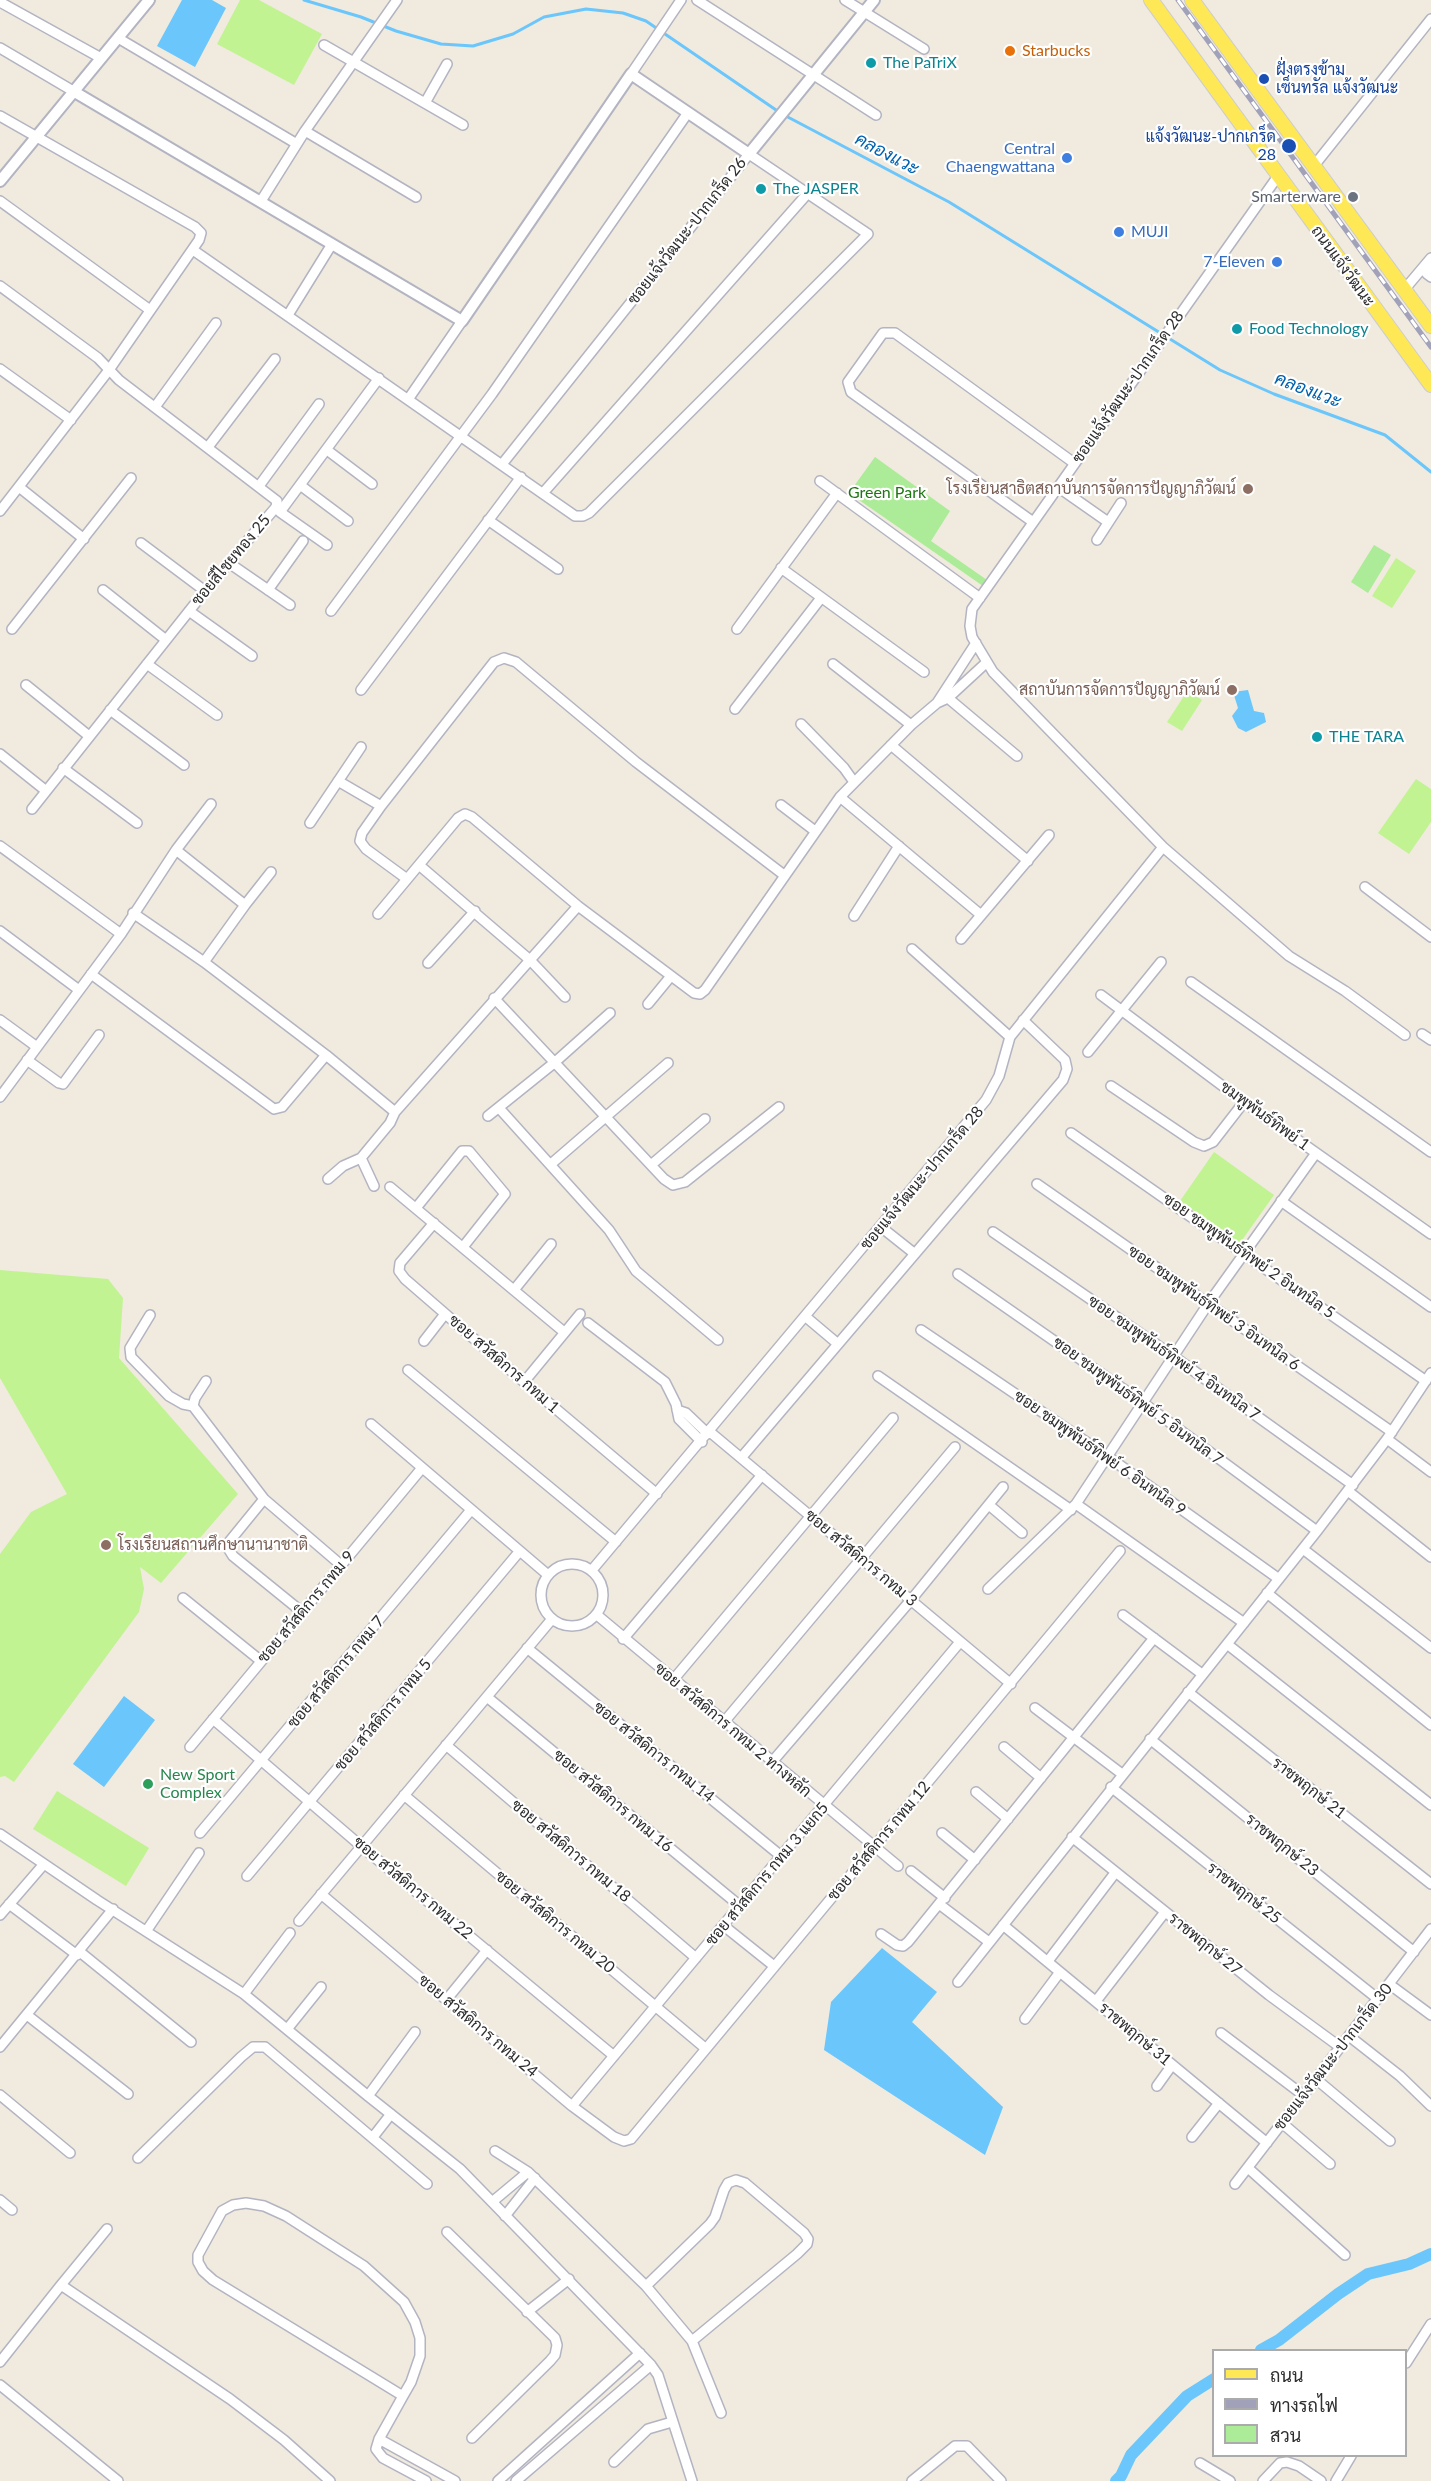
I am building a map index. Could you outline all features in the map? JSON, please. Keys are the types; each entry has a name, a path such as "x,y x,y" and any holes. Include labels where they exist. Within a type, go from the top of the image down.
{"main road":[{"name":"ถนนแจ้งวัฒนะ","path":"1151,0 1431,385"},
{"name":"ถนนแจ้งวัฒนะ","path":"1192,0 1431,326"}],"street":[{"path":"0,181 149,0"},
{"path":"261,201 305,131 397,0"},
{"path":"409,398 681,0"},
{"path":"697,0 876,115"},
{"path":"845,0 924,49"},
{"name":"ซอยแจ้งวัฒนะ-ปากเกร็ด 26","path":"503,464 874,0"},
{"path":"0,2 101,57"},
{"path":"1313,167 1431,19"},
{"path":"118,38 297,144"},
{"path":"324,45 463,125"},
{"path":"0,48 462,321"},
{"path":"424,103 447,64"},
{"path":"193,250 409,398 575,516 589,513 868,234 630,74"},
{"path":"331,611 492,394 687,114"},
{"path":"0,116 195,227 201,233 200,240 109,370 0,511"},
{"path":"305,131 416,197"},
{"name":"ซอยแจ้งวัฒนะ-ปากเกร็ด 28","path":"1278,176 972,609 970,626 976,643 993,672 1162,847 1289,956 1345,991 1405,1035"},
{"path":"543,493 807,193"},
{"path":"0,201 150,310"},
{"path":"288,315 332,244"},
{"path":"1404,290 1431,258"},
{"path":"1431,268 1427,274 1431,277"},
{"name":"ซอยสีไชยทอง 25","path":"0,286 98,358 109,370 155,407 277,501 276,507 205,591 32,809"},
{"path":"155,407 216,323"},
{"path":"1033,522 851,392 848,382 883,333 896,333 1074,463"},
{"path":"208,447 275,359"},
{"path":"0,369 71,420"},
{"path":"327,545 280,512 379,378"},
{"path":"259,486 319,404"},
{"path":"327,450 372,484"},
{"path":"360,690 520,477"},
{"path":"12,629 131,478"},
{"path":"820,481 981,597"},
{"path":"300,485 348,521"},
{"path":"19,487 84,539"},
{"path":"1058,487 1108,522"},
{"path":"737,629 837,493"},
{"path":"1097,540 1121,503"},
{"path":"488,520 558,569"},
{"path":"268,590 303,541"},
{"path":"141,543 205,591"},
{"path":"229,563 290,605"},
{"path":"781,568 924,672"},
{"path":"103,590 166,640"},
{"path":"735,709 821,598"},
{"path":"189,611 252,656"},
{"path":"937,704 976,643"},
{"path":"407,879 366,849 360,840 362,833 494,662 504,658 516,662 636,762 784,875"},
{"path":"378,914 458,818 465,814 472,817 578,906 694,993 700,994 840,797 911,725 948,698 987,662"},
{"path":"147,664 217,715"},
{"path":"833,664 911,725"},
{"path":"26,685 89,736"},
{"path":"948,698 1017,756"},
{"path":"110,710 184,765"},
{"path":"801,724 844,768 854,782"},
{"path":"891,745 1028,861"},
{"path":"309,824 361,747"},
{"path":"0,754 45,790"},
{"path":"63,768 137,823"},
{"path":"338,781 381,806"},
{"path":"840,797 981,915"},
{"path":"0,1097 121,934 176,850 211,804"},
{"path":"781,805 815,831"},
{"path":"961,939 1049,835"},
{"path":"0,846 121,934"},
{"path":"854,916 899,846"},
{"name":"ซอยแจ้งวัฒนะ-ปากเกร็ด 28","path":"592,1570 707,1436 986,1100 999,1076 1010,1037 1162,847"},
{"path":"176,850 245,905"},
{"path":"419,865 530,960 565,997"},
{"path":"204,962 271,872"},
{"path":"1365,887 1431,937"},
{"path":"328,1179 343,1166 361,1158 390,1123 394,1112 578,906"},
{"path":"428,963 475,911"},
{"path":"133,913 204,962 326,1055 394,1112"},
{"path":"0,931 79,990"},
{"path":"912,949 1010,1037"},
{"path":"1088,1052 1161,962"},
{"path":"91,974 274,1109 282,1107 326,1055"},
{"path":"648,1004 671,976"},
{"path":"1191,982 1431,1152"},
{"name":"ชมพูพันธ์ทิพย์ 1","path":"1101,995 1244,1102 1431,1234"},
{"path":"494,998 664,1179 673,1185 680,1185 779,1107"},
{"path":"488,1116 554,1063 610,1013"},
{"path":"0,1020 36,1047"},
{"path":"741,1458 1063,1080 1067,1070 1065,1060 1023,1020"},
{"path":"1422,1034 1431,1041"},
{"path":"27,1059 58,1083 63,1084 99,1035"},
{"path":"551,1164 668,1063"},
{"path":"1111,1086 1194,1142 1204,1146 1213,1142 1244,1102"},
{"path":"499,1108 615,1236 636,1271 718,1340"},
{"path":"651,1165 705,1119"},
{"name":"ซอย ชมพูพันธ์ทิพย์ 2 อินทนิล 5","path":"1071,1133 1429,1377"},
{"path":"416,1208 462,1151 468,1151 505,1194 463,1247"},
{"path":"988,1589 1074,1507 1208,1304 1316,1153"},
{"path":"361,1158 374,1186"},
{"name":"ซอย ชมพูพันธ์ทิพย์ 3 อินทนิล 6","path":"1037,1184 1390,1436 1430,1470"},
{"path":"390,1187 564,1332"},
{"path":"1281,1201 1431,1307"},
{"name":"ซอย สวัสดิการ กทม 1","path":"434,1222 400,1263 399,1271 405,1279 657,1494"},
{"path":"881,1227 915,1254"},
{"name":"ซอย ชมพูพันธ์ทิพย์ 4 อินทนิล 7","path":"993,1232 1173,1356 1350,1488 1431,1557"},
{"path":"514,1290 551,1244"},
{"name":"ซอย ชมพูพันธ์ทิพย์ 5 อินทนิล 7","path":"958,1274 1142,1402 1317,1531"},
{"path":"424,1341 445,1314"},
{"path":"524,1382 580,1314"},
{"path":"150,1315 130,1348 131,1357 169,1396 183,1404 193,1406 264,1499 341,1565"},
{"path":"806,1317 838,1344"},
{"name":"ซอย สวัสดิการ กทม 3","path":"588,1323 665,1382 676,1404 679,1419 741,1458 1011,1684"},
{"name":"ซอย ชมพูพันธ์ทิพย์ 6 อินทนิล 9","path":"921,1329 1107,1456 1279,1579"},
{"path":"408,1370 616,1542"},
{"path":"878,1376 1244,1623"},
{"path":"958,1982 1111,1787 1303,1549 1390,1436 1429,1377"},
{"path":"193,1406 195,1398 206,1381"},
{"path":"673,1680 893,1418"},
{"path":"371,1424 548,1575"},
{"path":"724,1722 955,1447"},
{"name":"ซอย สวัสดิการ กทม 9","path":"190,1747 422,1468"},
{"path":"623,1639 762,1475"},
{"path":"772,1762 911,1600 1003,1487"},
{"path":"264,1499 229,1542 228,1548 233,1556 302,1612"},
{"path":"989,1505 1022,1533"},
{"name":"ซอย สวัสดิการ กทม 7","path":"200,1833 471,1510"},
{"path":"1303,1549 1431,1648"},
{"name":"ซอย สวัสดิการ กทม 12","path":"639,2132 705,2048 1120,1551"},
{"name":"ซอย สวัสดิการ กทม 5","path":"247,1876 519,1552"},
{"path":"569,1564 581,1565 592,1570 600,1580 604,1592 597,1615 587,1623 575,1626 563,1625 552,1619 544,1609 541,1598 542,1585 548,1575 558,1567 569,1564"},
{"path":"1267,1593 1431,1725"},
{"path":"183,1598 261,1661"},
{"name":"ซอย สวัสดิการ กทม 2 ทางหลัก","path":"597,1615 898,1866"},
{"path":"1123,1615 1202,1674"},
{"path":"299,1921 552,1619"},
{"path":"881,1934 897,1945 903,1946 942,1901 1154,1638"},
{"name":"ซอย สวัสดิการ กทม 3 แยก5","path":"572,2106 960,1642"},
{"path":"1227,1644 1431,1805"},
{"name":"ซอย สวัสดิการ กทม 14","path":"527,1648 781,1856"},
{"name":"ราชพฤกษ์ 21","path":"1188,1692 1431,1884"},
{"name":"ซอย สวัสดิการ กทม 16","path":"487,1697 740,1906"},
{"path":"1035,1708 1122,1774"},
{"name":"ซอย สวัสดิการ กทม 22","path":"213,1719 361,1846 614,2055"},
{"name":"ราชพฤกษ์ 23","path":"1150,1739 1414,1952"},
{"name":"ซอย สวัสดิการ กทม 18","path":"446,1745 696,1958"},
{"path":"1004,1747 1041,1778"},
{"name":"ราชพฤกษ์ 25","path":"1111,1787 1378,1999"},
{"path":"976,1792 1008,1819"},
{"name":"ซอย สวัสดิการ กทม 20","path":"404,1795 705,2048"},
{"path":"942,1833 975,1860"},
{"path":"0,1834 244,1994 460,2169 569,2279 658,2374 692,2481"},
{"name":"ราชพฤกษ์ 27","path":"1072,1837 1269,1995 1340,2047"},
{"path":"147,1930 199,1853"},
{"path":"0,1914 44,1864"},
{"path":"911,1871 989,1942"},
{"path":"1048,1961 1115,1873"},
{"name":"ซอย สวัสดิการ กทม 24","path":"321,1894 572,2106 624,2141 632,2139 639,2132"},
{"path":"9,1904 78,1953 191,2042"},
{"path":"0,2047 113,1909"},
{"path":"1096,2001 1165,1912"},
{"name":"ราชพฤกษ์ 31","path":"1003,1924 1267,2143"},
{"path":"724,1926 774,1966"},
{"path":"244,1994 290,1933"},
{"name":"ซอยแจ้งวัฒนะ-ปากเกร็ด 30","path":"1235,2184 1414,1952 1429,1936"},
{"path":"447,1999 487,1950"},
{"path":"1025,2019 1060,1972"},
{"path":"1389,1984 1431,2015"},
{"path":"288,2028 321,1987"},
{"path":"27,2015 128,2094"},
{"path":"368,2096 415,2032"},
{"path":"1221,2033 1304,2095"},
{"path":"1349,2036 1401,2076 1431,2106"},
{"path":"138,2158 253,2047 265,2047 427,2184"},
{"path":"1157,2086 1172,2065"},
{"path":"1316,2079 1390,2141"},
{"path":"0,2094 70,2153"},
{"path":"1192,2137 1219,2103"},
{"path":"373,2137 392,2115"},
{"path":"1282,2123 1330,2164"},
{"path":"495,2151 532,2175 646,2286 692,2341 721,2413"},
{"path":"1248,2168 1345,2255"},
{"path":"492,2202 532,2175"},
{"path":"505,2216 532,2175"},
{"path":"646,2286 710,2224 715,2217 724,2190 728,2183 735,2180 745,2183 804,2233 808,2239 807,2244 797,2254 692,2341"},
{"path":"0,2200 12,2210"},
{"path":"403,2396 213,2280 203,2271 198,2262 198,2255 222,2211 233,2205 246,2203 264,2206 286,2216 364,2266 404,2302 416,2322 420,2338 420,2356 411,2382 376,2446 377,2453 426,2481"},
{"path":"0,2362 107,2229"},
{"path":"447,2232 555,2338 558,2345 555,2355 472,2438"},
{"path":"527,2312 569,2279"},
{"path":"61,2286 230,2399 284,2440 330,2481"},
{"path":"1407,2361 1431,2324"},
{"path":"498,2481 640,2353"},
{"path":"516,2481 651,2365"},
{"path":"0,2385 118,2481"},
{"path":"614,2462 648,2429 672,2422"},
{"path":"379,2439 455,2481"},
{"path":"912,2481 955,2446 966,2446 1001,2481"},
{"path":"1336,2481 1351,2457"},
{"path":"1263,2481 1280,2463 1287,2462 1299,2466 1321,2481"},
{"path":"1200,2463 1230,2481"}],"green space":[{"path":"240,0 259,0 322,34 294,85 217,44"},
{"name":"Green Park","path":"875,457 950,511 931,541 987,580 983,586 849,493"},
{"path":"1374,545 1391,555 1368,593 1351,582"},
{"path":"1396,558 1416,571 1392,608 1372,596"},
{"path":"1188,690 1202,700 1182,731 1167,722"},
{"path":"1416,779 1431,789 1431,822 1409,854 1378,833"},
{"path":"1214,1152 1274,1195 1240,1243 1180,1201"},
{"path":"0,1270 108,1279 123,1298 119,1358 238,1494 161,1583 140,1567 144,1589 139,1612 14,1782 5,1776 0,1777 0,1554 31,1512 67,1494 0,1378"},
{"path":"57,1791 149,1848 126,1886 33,1829"}],"water":[{"path":"182,0 212,0 226,8 195,67 157,46"},
{"path":"1248,690 1254,711 1264,713 1266,722 1246,732 1238,728 1232,716 1238,708 1233,692"},
{"path":"124,1696 155,1720 104,1787 73,1764"},
{"path":"882,1948 937,1992 912,2022 1003,2107 985,2155 824,2050 831,2002"}],"waterway":[{"name":"คลองแวะ","path":"304,0 441,44 473,46 513,34 544,17 586,9 623,13 646,21 779,112"},
{"name":"คลองแวะ","path":"784,115 949,202 1220,370 1274,394 1385,435 1431,472"},
{"path":"1263,2349 1279,2340 1338,2294 1368,2274 1409,2264 1431,2254"},
{"path":"1116,2481 1121,2476 1131,2455 1187,2396 1212,2380"}],"railway":[{"path":"1178,0 1431,347"}],"place":[{"name":"Starbucks","path":"1010,51"},
{"name":"The PaTriX","path":"871,63"},
{"name":"ฝั่งตรงข้าม เซ็นทรัล แจ้งวัฒนะ","path":"1264,79"},
{"name":"แจ้งวัฒนะ-ปากเกร็ด 28","path":"1289,146"},
{"name":"Central Chaengwattana","path":"1067,158"},
{"name":"The JASPER","path":"761,189"},
{"name":"Smarterware","path":"1353,197"},
{"name":"MUJI","path":"1119,232"},
{"name":"7-Eleven","path":"1277,262"},
{"name":"Food Technology","path":"1237,329"},
{"name":"โรงเรียนสาธิตสถาบันการจัดการปัญญาภิวัฒน์","path":"1248,489"},
{"name":"สถาบันการจัดการปัญญาภิวัฒน์","path":"1232,690"},
{"name":"THE TARA","path":"1317,737"},
{"name":"โรงเรียนสถานศึกษานานาชาติ","path":"106,1545"},
{"name":"New Sport Complex","path":"148,1784"}]}
